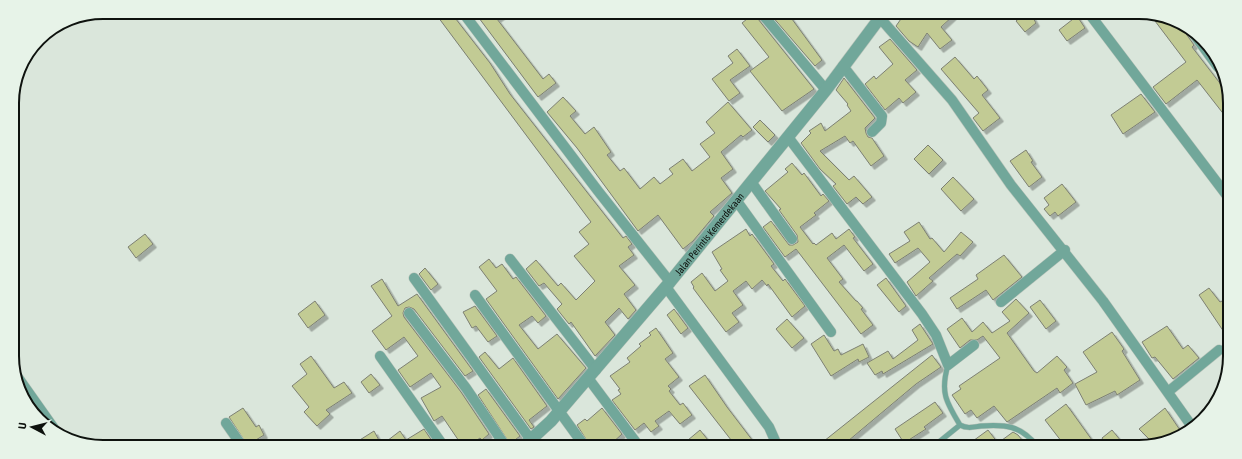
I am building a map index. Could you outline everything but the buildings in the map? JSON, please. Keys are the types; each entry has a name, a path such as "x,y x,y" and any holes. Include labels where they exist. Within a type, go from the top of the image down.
{"street":[{"path":"468,19 668,285 770,427 775,440"},
{"path":"766,19 826,90"},
{"name":"Jalan Perintis Kemerdekaan","path":"531,440 559,412 668,285 826,90 878,19"},
{"path":"881,19 952,100 1011,185 1065,250 1169,392 1190,423"},
{"path":"1093,19 1223,190"},
{"path":"843,66 882,116 881,123 872,132"},
{"path":"788,137 928,322 936,335 948,365 974,345"},
{"path":"752,182 792,239"},
{"path":"736,200 830,332"},
{"path":"1001,302 1065,250"},
{"path":"510,259 592,374 635,440"},
{"path":"414,278 526,440"},
{"path":"475,295 580,440"},
{"path":"409,313 466,388 501,440"},
{"path":"1169,392 1219,350"},
{"path":"380,356 439,440"},
{"path":"26,389 45,416"},
{"path":"226,423 238,440"}],"lane":[{"path":"948,365 944,378 944,391 960,426 968,429 1000,424 1011,426 1029,436 1032,440"},
{"path":"942,440 960,426"}]}
